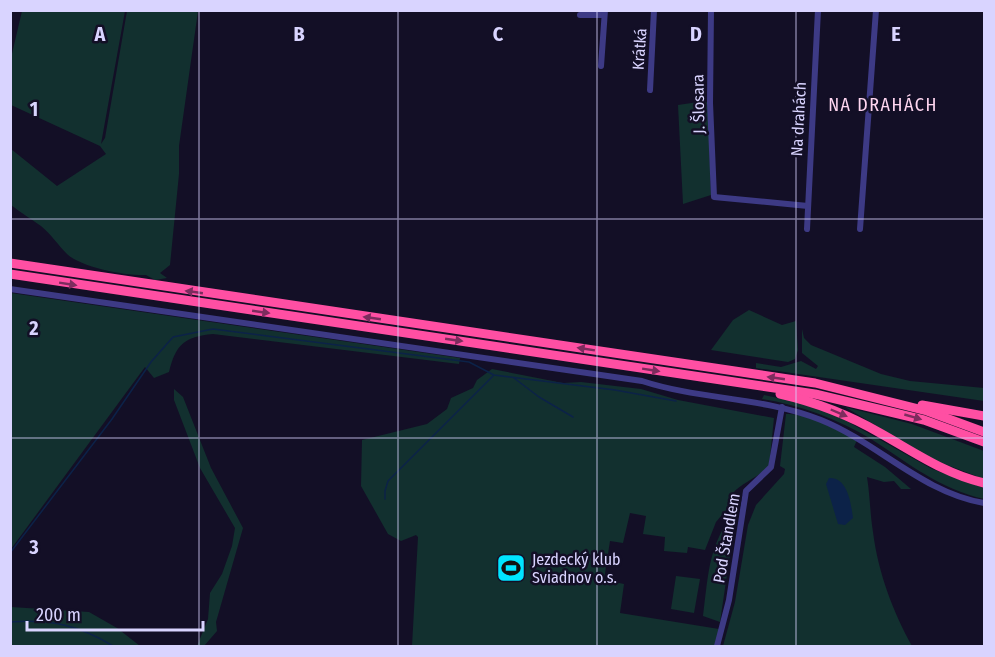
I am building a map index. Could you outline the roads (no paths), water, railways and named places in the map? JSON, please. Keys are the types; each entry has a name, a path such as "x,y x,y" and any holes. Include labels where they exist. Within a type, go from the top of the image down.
{"highway":[{"path":"10,263 815,383 927,411 984,432"},
{"path":"10,274 723,381 873,406 924,420 984,442"},
{"path":"723,381 796,398 833,410 881,433 938,467 984,483"},
{"path":"875,397 984,416"}],"street":[{"name":"Krátká","path":"650,90 654,10"},
{"name":"J. Šlosara","path":"711,10 710,103 714,197 808,206"},
{"name":"Na drahách","path":"807,229 818,10"},
{"path":"860,229 876,10"},
{"path":"580,15 605,13 601,66"},
{"path":"10,289 642,381 667,389 782,407 842,429 942,490 984,503"},
{"name":"Pod Štandlem","path":"717,646 729,600 746,491 771,467 782,407"}],"water":[{"path":"829,478 840,482 847,492 853,518 845,525 838,524 826,484"}],"waterway":[{"path":"10,553 112,419 151,362 173,337 213,329 469,362 494,375 615,390 676,401"},
{"path":"385,499 388,481 493,376"},
{"path":"514,378 539,397 573,417"},
{"path":"10,622 64,625 88,633 113,646"}],"place":[{"name":"Jezdecký klub Sviadnov o.s.","path":"511,568"}],"district":[{"name":"NA DRAHÁCH","path":"883,105"}]}
